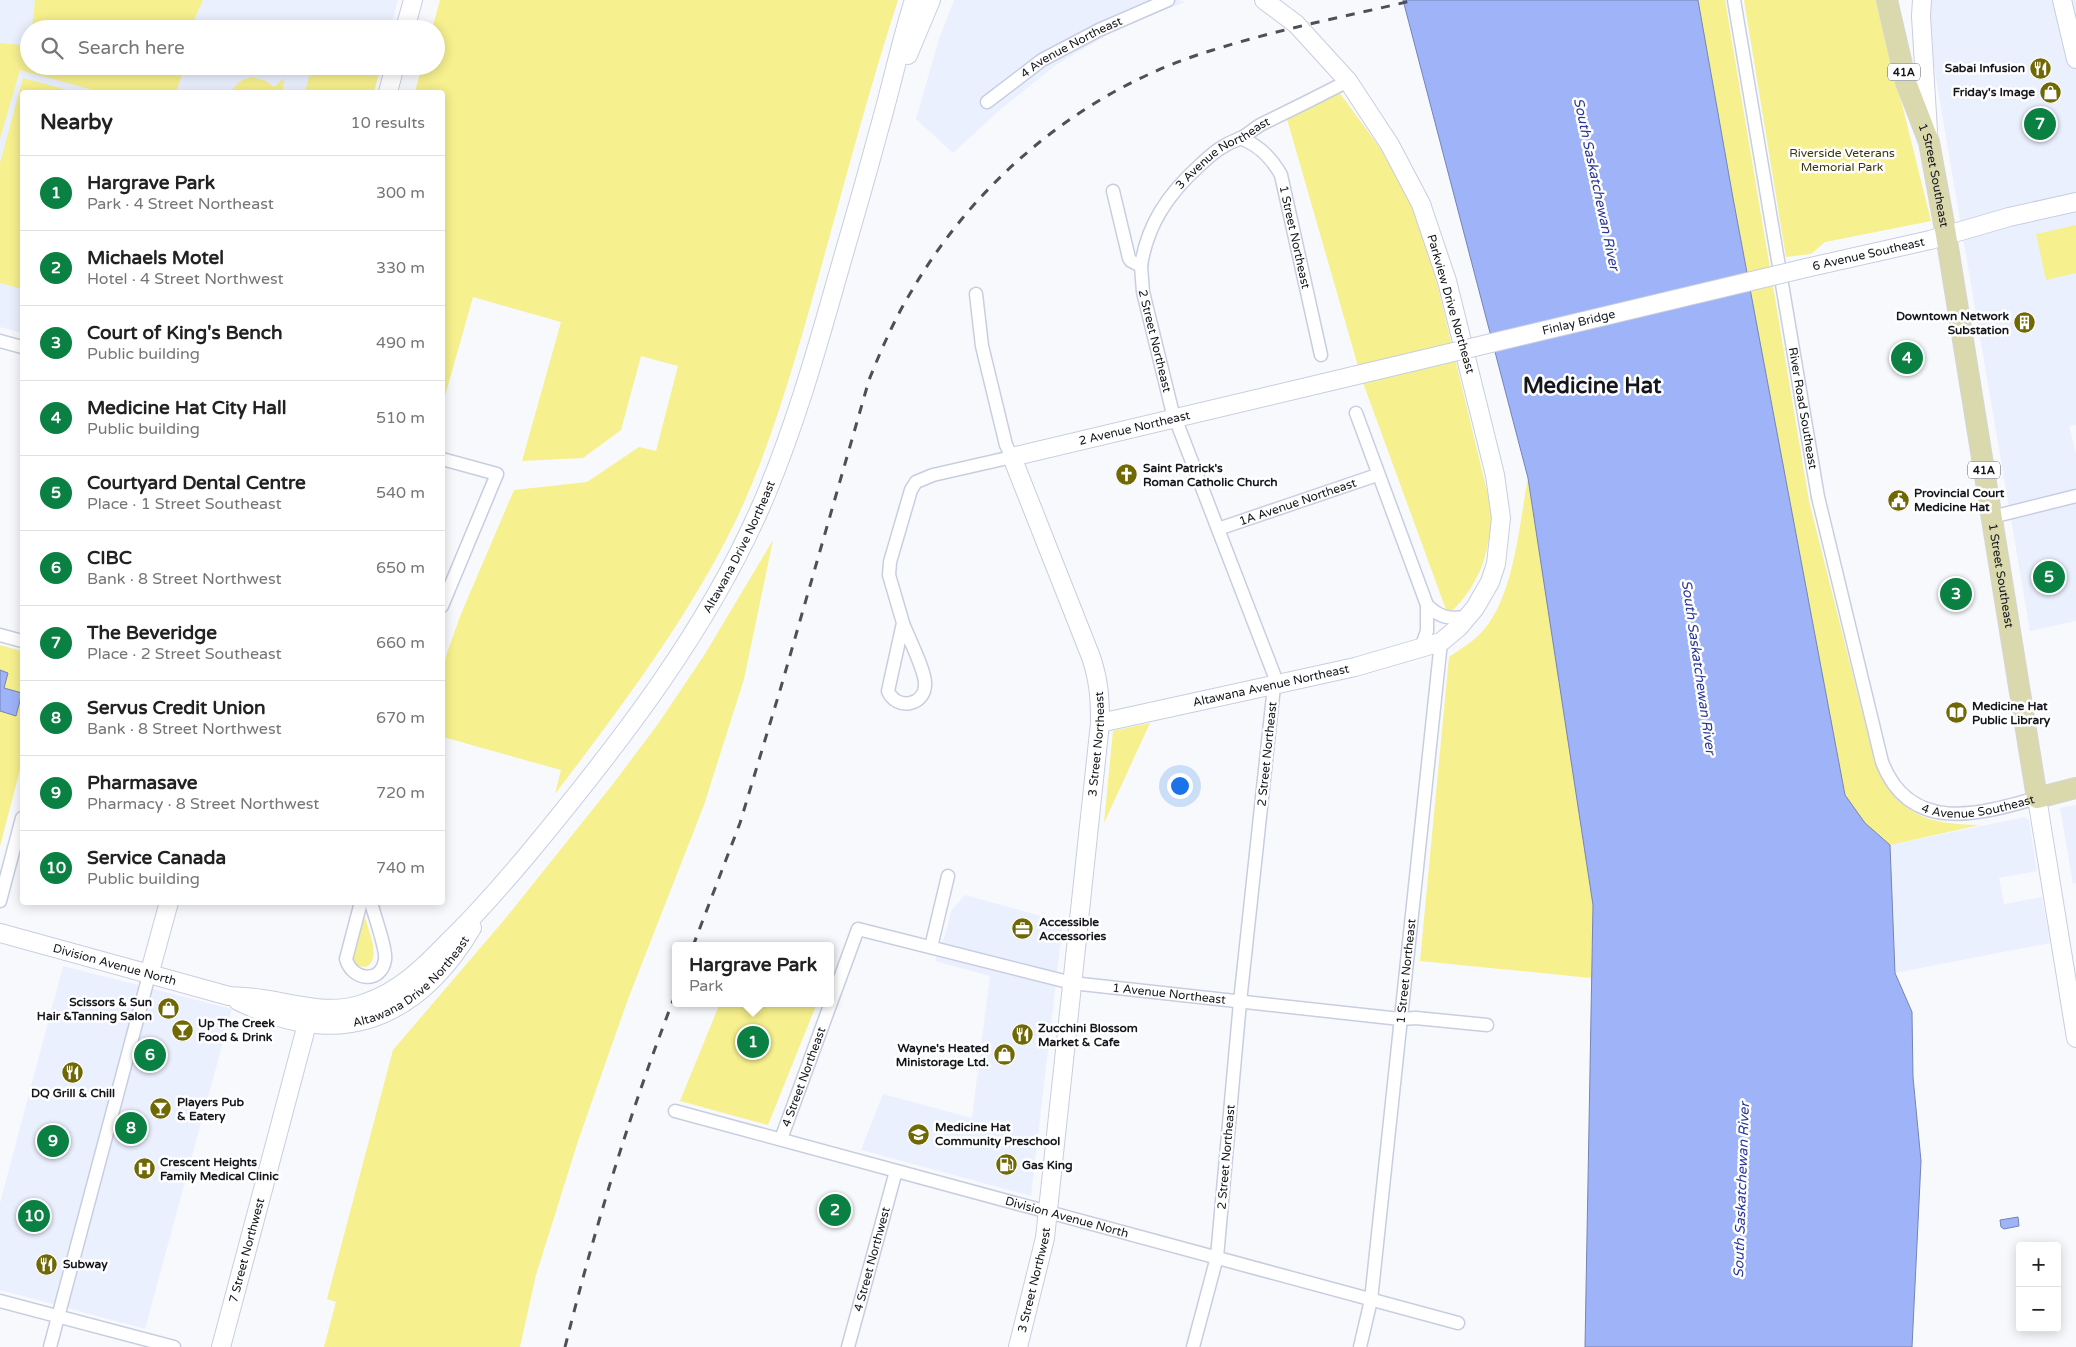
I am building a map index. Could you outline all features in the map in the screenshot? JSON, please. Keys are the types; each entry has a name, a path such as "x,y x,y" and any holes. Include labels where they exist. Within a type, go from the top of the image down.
{"main road":[{"name":"1 Street Southeast","path":"1887,0 1906,82 1929,142 1946,235 2037,798"},
{"name":"4 Avenue Southeast","path":"2037,798 2076,788"}],"street":[{"path":"407,20 413,0"},
{"name":"Altawana Drive Northeast","path":"343,1016 380,1016 410,1000 449,963 488,903 563,812 634,719 708,608 750,530 783,452 816,351 879,133 914,0"},
{"name":"Altawana Drive Northeast","path":"879,133 931,0"},
{"name":"Parkview Drive Northeast","path":"1264,0 1296,24 1330,60 1348,82 1390,145 1404,170 1433,236 1447,281 1495,475 1501,518 1496,564 1482,596 1467,617 1441,642"},
{"name":"River Road Southeast","path":"1734,0 1818,497 1882,762 1887,776 1911,802"},
{"path":"1922,0 1921,16 1929,142"},
{"path":"2062,0 2076,59"},
{"name":"4 Avenue Northeast","path":"987,102 1042,60 1160,1"},
{"path":"389,90 393,75"},
{"name":"3 Avenue Northeast","path":"1141,266 1143,252 1152,224 1169,197 1191,173 1228,142 1240,138 1258,126 1348,82"},
{"name":"1 Street Northeast","path":"1240,138 1250,142 1268,156 1280,175 1321,356"},
{"path":"1113,191 1129,258 1141,266"},
{"name":"6 Avenue Southeast","path":"1806,268 1930,240 2009,217 2076,202"},
{"name":"2 Street Northeast","path":"1141,266 1143,292 1175,419 1275,677 1240,1002 1217,1257 1193,1347"},
{"name":"Finlay Bridge","path":"1353,376 1806,268"},
{"name":"3 Street Northeast","path":"976,294 982,346 1006,445 1064,587 1098,680 1100,698 1100,723 1048,1212"},
{"path":"0,341 20,346"},
{"name":"2 Avenue Northeast","path":"903,623 889,575 890,562 911,490 916,482 933,475 1353,376"},
{"path":"1356,413 1427,605 1427,631 1421,648"},
{"path":"445,461 497,474 445,599"},
{"name":"1A Avenue Northeast","path":"1218,529 1378,475"},
{"path":"1992,517 2076,496"},
{"path":"1427,605 1436,614 1448,618 1467,617"},
{"path":"903,623 925,681 924,692 920,698 914,702 906,703 897,702 891,698 888,691 903,623"},
{"path":"0,635 20,640"},
{"name":"1 Street Northeast","path":"1360,1347 1371,1300 1441,642"},
{"name":"Altawana Avenue Northeast","path":"1100,723 1355,667 1441,642"},
{"name":"4 Avenue Southeast","path":"1911,802 1939,813 1955,815 1995,809 2037,798"},
{"name":"1 Street Southeast","path":"2037,798 2076,1038"},
{"path":"0,901 20,826"},
{"path":"931,948 948,876"},
{"path":"50,1347 168,905"},
{"path":"360,905 346,959 348,965 356,974 368,977 374,975 382,968 385,956 372,905"},
{"name":"1 Avenue Northeast","path":"858,929 1072,983 1400,1019 1416,1018 1487,1025"},
{"name":"4 Street Northeast","path":"834,994 858,929"},
{"name":"Division Avenue North","path":"0,933 229,996 260,1012 309,1016 331,1026 343,1016"},
{"name":"4 Street Northeast","path":"781,1139 829,1007"},
{"name":"7 Street Northwest","path":"221,1347 309,1016"},
{"name":"Division Avenue North","path":"675,1111 1458,1323"},
{"name":"4 Street Northwest","path":"848,1347 896,1171"},
{"name":"3 Street Northwest","path":"1018,1347 1044,1245 1048,1212"},
{"path":"0,1301 174,1347"}],"shaded area":[{"path":"0,0 398,0 392,20 20,20 20,75 379,75 375,90 20,90 20,332 0,327"},
{"path":"954,0 1178,0 1185,2 1121,27 1056,65 1002,108 953,153 916,119 939,39"},
{"path":"1928,0 2076,0 2076,425 2069,426 2076,454 2076,621 2030,631 1926,20"},
{"path":"2076,805 2076,883 2073,884 2060,808"},
{"path":"2025,817 2029,820 2037,871 1999,878 2004,904 2042,897 2050,943 1895,973 1890,845"},
{"path":"965,895 1063,922 1031,1196 861,1150 883,1094 972,1118 990,976 935,961 946,932 951,911"},
{"path":"63,966 232,1009 145,1329 0,1290 0,1203"}],"green space":[{"path":"35,0 203,0 194,20 33,20"},
{"path":"440,0 898,0 864,112 787,384 769,439 748,493 717,557 675,627 629,695 555,794 561,770 445,738 445,662 447,653 461,614 514,490 587,482 639,447 656,451 678,366 641,356 621,430 583,458 522,461 561,322 473,297 445,396 445,90 416,90 420,75 445,75 445,20 434,20"},
{"path":"1698,0 1725,0 1809,501 1875,763 1884,781 1894,794 1904,805 1916,813 1929,819 1944,822 1980,825 1890,845 1865,823 1845,795 1733,198"},
{"name":"Riverside Veterans Memorial Park","path":"1744,0 1876,0 1931,221 1825,242 1811,254 1786,257"},
{"path":"0,43 20,45 20,70 0,139"},
{"path":"38,75 182,75 177,90 93,90"},
{"path":"310,75 379,75 375,90 306,90"},
{"path":"252,77 266,81 274,87 284,78 283,90 231,90 242,80"},
{"path":"23,78 68,90 20,90 20,288 0,283 0,163"},
{"path":"1339,92 1380,148 1410,201 1428,246 1492,512 1491,528 1481,568 1468,592 1448,615 1362,380 1287,119"},
{"path":"2076,225 2076,273 2046,280 2036,234"},
{"path":"1528,478 1593,905 1591,978 1420,961 1449,657 1480,634 1501,602 1508,582 1518,539"},
{"path":"773,540 744,679 704,805 628,999 578,1141 536,1275 520,1347 324,1347 336,1302 327,1299 393,1050 505,919 613,784 658,724 705,654"},
{"path":"0,645 20,650 20,770 0,846"},
{"path":"1150,723 1104,823 1113,731"},
{"path":"364,918 374,953 370,964 365,967 358,966 353,958"},
{"path":"718,1007 815,1007 768,1125 680,1101"}],"water":[{"name":"South Saskatchewan River","path":"1403,0 1698,0 1733,198 1845,795 1865,823 1890,845 1895,973 1912,1012 1913,1077 1921,1161 1912,1347 1585,1347 1593,905 1528,478"},
{"path":"0,670 8,673 4,688 20,692 20,701 16,716 0,711"},
{"path":"2018,1217 2019,1226 2004,1229 2001,1227 2000,1220"}],"railway":[{"path":"695,942 740,823 869,380 899,313 938,250 968,211 1002,175 1039,143 1079,113 1122,88 1166,67 1238,42 1415,0"},
{"path":"565,1347 615,1168 672,1004"}],"place":[{"name":"Sabai Infusion","path":"2041,68"},
{"name":"Friday's Image","path":"2051,92"},
{"name":"The Beveridge","path":"2040,124"},
{"name":"Downtown Network Substation","path":"2025,323"},
{"name":"Medicine Hat City Hall","path":"1907,358"},
{"name":"Saint Patrick's Roman Catholic Church","path":"1127,475"},
{"name":"Provincial Court Medicine Hat","path":"1898,500"},
{"name":"Courtyard Dental Centre","path":"2049,577"},
{"name":"Court of King's Bench","path":"1956,594"},
{"name":"Medicine Hat Public Library","path":"1956,713"},
{"name":"Accessible Accessories","path":"1023,929"},
{"name":"Scissors & Sun Hair &Tanning Salon","path":"168,1009"},
{"name":"Up The Creek Food & Drink","path":"182,1030"},
{"name":"Zucchini Blossom Market & Cafe","path":"1022,1035"},
{"name":"Hargrave Park","path":"753,1042"},
{"name":"CIBC","path":"150,1055"},
{"name":"Wayne's Heated Ministorage Ltd.","path":"1005,1055"},
{"name":"DQ Grill & Chill","path":"73,1072"},
{"name":"Players Pub & Eatery","path":"161,1109"},
{"name":"Servus Credit Union","path":"131,1128"},
{"name":"Medicine Hat Community Preschool","path":"919,1134"},
{"name":"Pharmasave","path":"53,1141"},
{"name":"Gas King","path":"1006,1165"},
{"name":"Crescent Heights Family Medical Clinic","path":"144,1169"},
{"name":"Michaels Motel","path":"835,1210"},
{"name":"Service Canada","path":"34,1216"},
{"name":"Subway","path":"47,1264"}],"district":[{"name":"Medicine Hat","path":"1592,385"}]}
